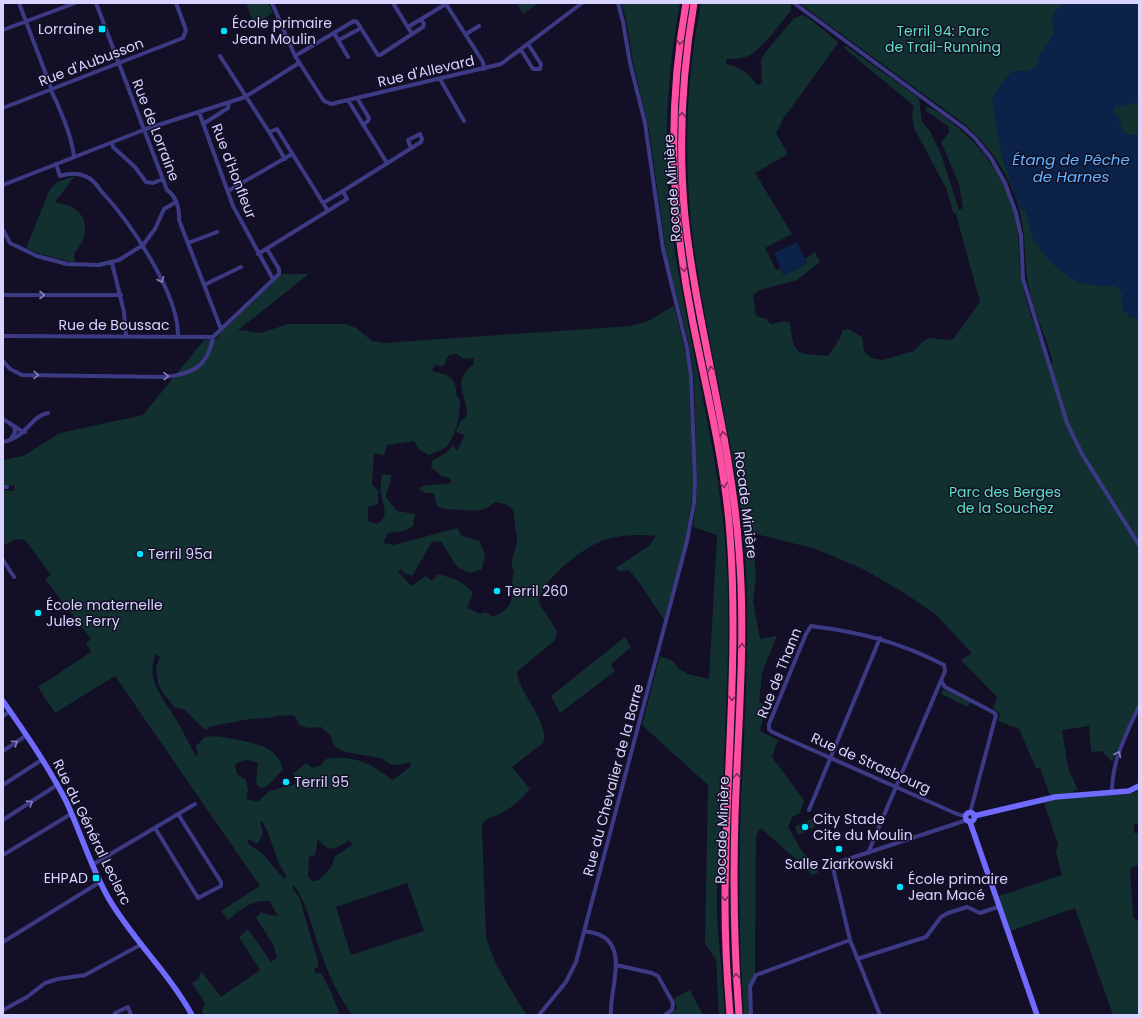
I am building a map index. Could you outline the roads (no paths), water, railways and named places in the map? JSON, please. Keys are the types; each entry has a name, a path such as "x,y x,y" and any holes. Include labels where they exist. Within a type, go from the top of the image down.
{"highway":[{"name":"Rocade Minière","path":"686,3 677,60 674,98 674,181 681,250 688,294 726,497 734,588 734,643 725,903 726,958 730,1015"},
{"name":"Rocade Minière","path":"694,3 684,75 681,128 682,180 689,248 699,311 719,407 732,488 738,529 742,588 741,686 734,884 734,937 739,1015"}],"street":[{"path":"18,3 50,90 73,146 74,157"},
{"path":"3,30 75,3"},
{"name":"Rue de Lorraine","path":"96,3 166,190 173,194 180,212 179,220 221,329"},
{"name":"Rue d'Aubusson","path":"3,108 184,38 186,30 176,3"},
{"path":"393,3 412,34"},
{"path":"408,27 447,3 482,62 484,69"},
{"name":"Rue d'Allevard","path":"299,62 324,101 331,104 501,64 582,3"},
{"name":"Rue du Chevalier de la Barre","path":"539,1015 571,974 584,931 687,541 693,509 695,483 691,375 687,348 663,249 645,123 627,51 623,22 618,3"},
{"path":"794,3 964,128 975,138 991,158 1005,183 1016,213 1021,236 1023,280 1067,423 1082,454 1139,545"},
{"path":"3,185 144,130 245,97 299,62 282,27 274,4"},
{"path":"295,56 354,21 361,28 378,55 380,55 423,28 424,24 421,19"},
{"path":"466,34 479,26"},
{"path":"339,40 361,28"},
{"path":"334,33 348,57"},
{"path":"521,50 533,69 537,71 540,69 541,64 528,44"},
{"path":"220,56 285,159"},
{"path":"440,79 464,121"},
{"path":"357,98 369,118 363,125"},
{"path":"348,100 387,163"},
{"path":"203,124 228,108 229,102"},
{"name":"Rue d'Honfleur","path":"199,112 233,206 273,279"},
{"path":"268,132 277,129 328,211"},
{"path":"112,143 113,147 135,167 146,182 153,183 163,180"},
{"path":"323,203 411,148"},
{"path":"228,191 292,154"},
{"path":"56,164 60,176 74,174 88,177 112,203 143,245 159,276 171,306 178,336"},
{"path":"258,254 347,199 343,191"},
{"path":"3,230 4,237 10,243 28,253 55,262 84,266 112,263 129,255 143,245 155,229 164,209 176,202"},
{"path":"188,243 217,232"},
{"path":"3,361 10,369 22,375 165,377 191,372 200,365 209,351 213,337 279,274 279,269 267,249"},
{"path":"112,263 121,295 126,336"},
{"path":"204,285 241,267"},
{"path":"3,295 121,295"},
{"name":"Rue de Boussac","path":"3,336 213,337"},
{"path":"3,442 11,440 25,432 38,416 48,413"},
{"path":"3,419 14,427 25,432"},
{"path":"11,440 14,435 14,427"},
{"path":"3,560 14,577"},
{"name":"Rue de Thann","path":"769,729 769,724 803,641 811,626 880,638"},
{"path":"809,810 880,638 900,645 944,665 945,671 942,682 868,853"},
{"path":"942,682 945,687 996,715 968,817 998,907 1037,1015"},
{"name":"Rue du Général Leclerc","path":"3,701 43,759 71,814 100,882 117,912 174,986 191,1014"},
{"path":"1112,792 1113,769 1116,757 1139,706"},
{"path":"3,716 10,711"},
{"name":"Rue de Strasbourg","path":"769,729 772,732 968,817"},
{"path":"3,751 27,735"},
{"path":"3,785 43,759"},
{"path":"3,820 57,785"},
{"path":"880,1015 850,940 832,868 836,863 968,817 1055,797 1129,791 1139,786"},
{"path":"92,865 195,804"},
{"path":"3,855 71,814"},
{"path":"155,828 198,898 202,898 221,886 221,882 178,814"},
{"path":"957,822 968,817"},
{"path":"3,942 100,882"},
{"path":"857,959 926,937 934,929 941,916 948,913 967,907 980,913 998,907"},
{"path":"584,931 600,935 605,938 615,955 616,965 611,1015"},
{"path":"751,1015 750,987 756,975 850,940"},
{"path":"3,1010 27,997 45,983 84,975 142,944"},
{"path":"616,965 658,976 673,1003 672,1010 665,1015"},
{"path":"116,1015 115,1013 128,1007 131,1015"}],"water":[{"name":"Étang de Pêche de Harnes","path":"1064,3 1139,3 1139,102 1115,107 1114,110 1115,114 1118,115 1123,132 1130,135 1139,135 1139,319 1130,317 1122,309 1122,294 1118,288 1114,286 1079,283 1071,279 1050,262 1032,237 1025,210 1020,209 1003,161 992,103 995,92 1012,71 1028,71 1036,67 1040,54 1054,33 1052,19 1054,13"},
{"path":"797,242 807,264 784,275 774,253"}],"place":[{"name":"Lorraine","path":"102,29"},
{"name":"École primaire Jean Moulin","path":"224,31"},
{"name":"Terril 95a","path":"140,554"},
{"name":"Terril 260","path":"497,591"},
{"name":"École maternelle Jules Ferry","path":"38,613"},
{"name":"Terril 95","path":"286,782"},
{"name":"City Stade Cite du Moulin","path":"805,827"},
{"name":"Salle Ziarkowski","path":"839,849"},
{"name":"EHPAD","path":"96,878"},
{"name":"École primaire Jean Macé","path":"900,887"}],"park label":[{"name":"Terril 94: Parc de Trail-Running","path":"943,40"},
{"name":"Parc des Berges de la Souchez","path":"1005,500"}]}
